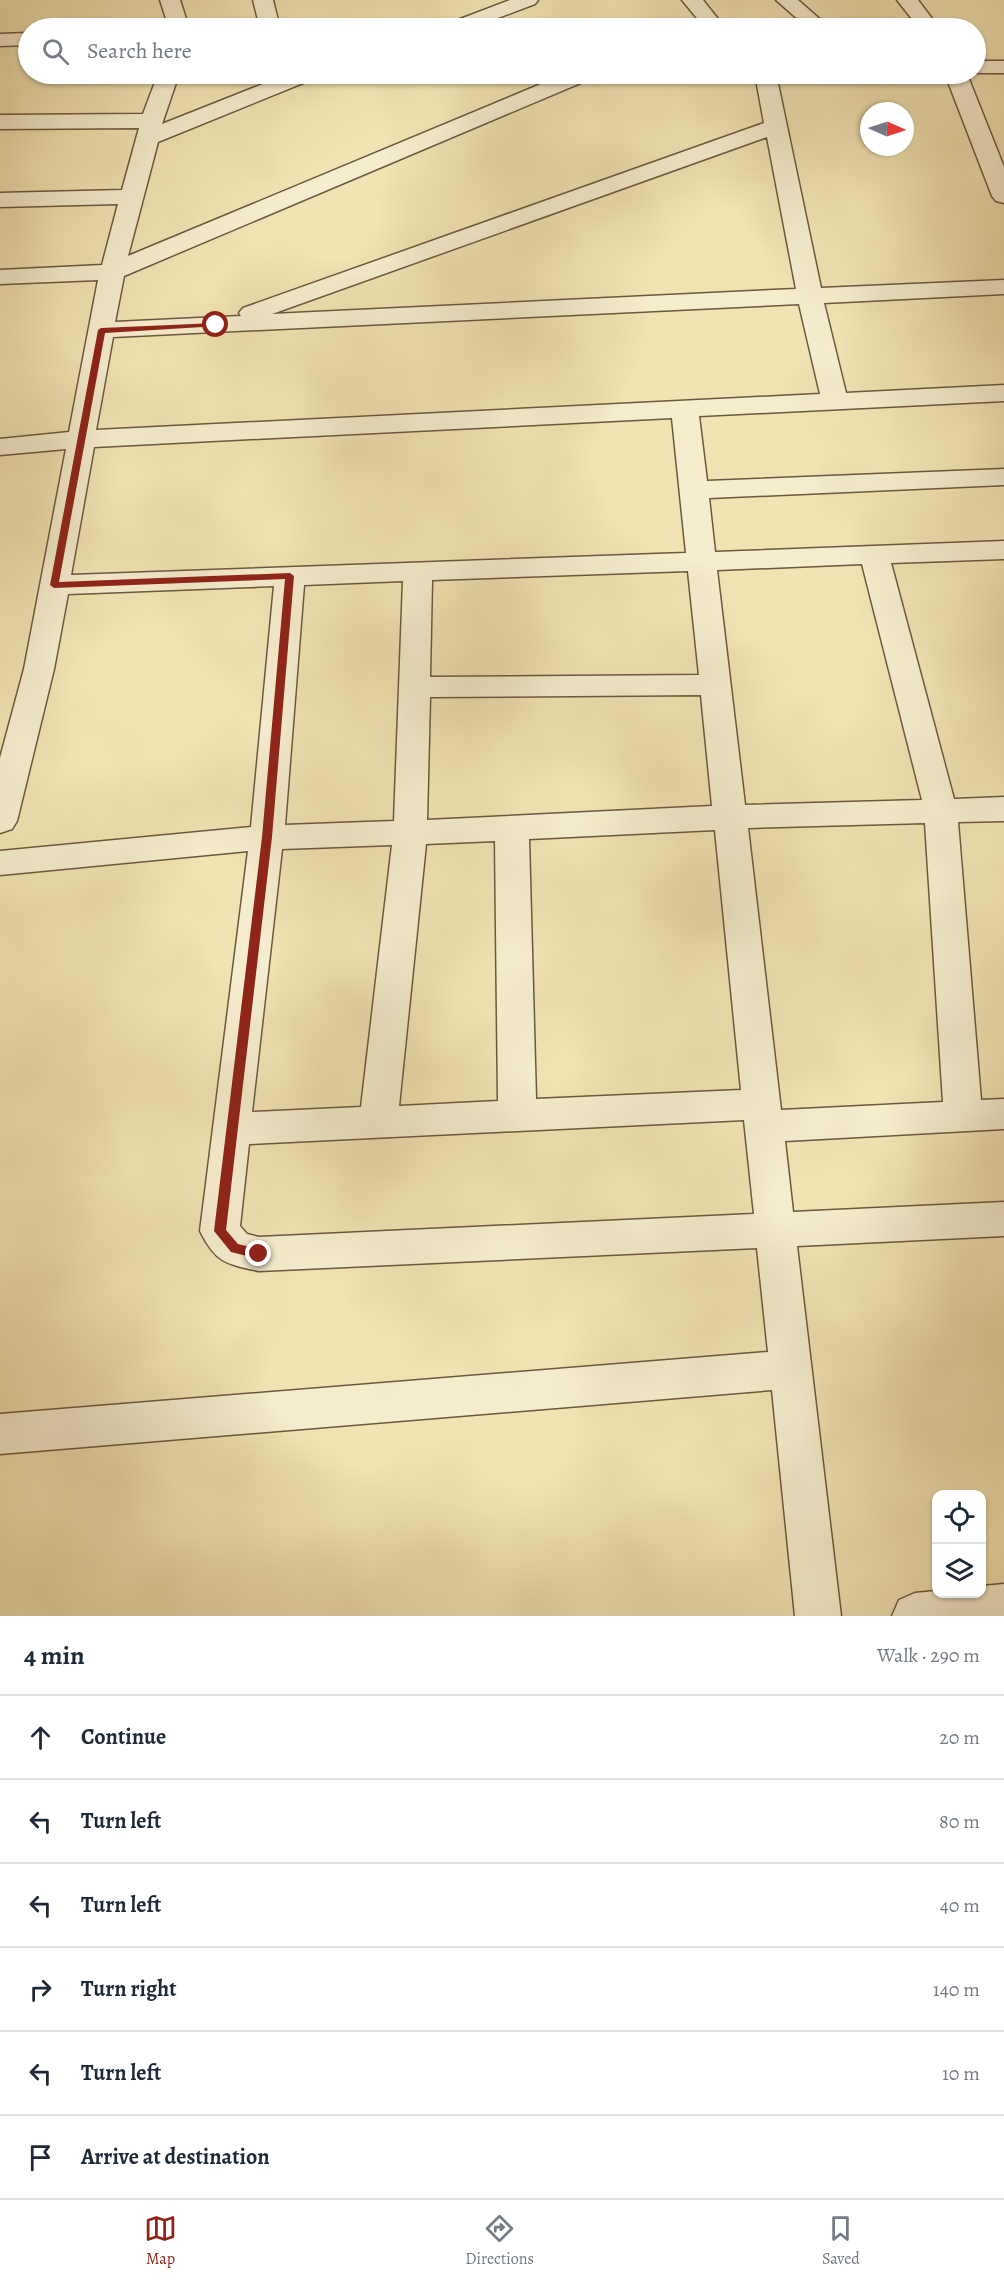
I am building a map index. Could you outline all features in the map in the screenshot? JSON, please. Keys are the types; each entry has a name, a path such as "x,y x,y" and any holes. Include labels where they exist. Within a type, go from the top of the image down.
{"street":[{"path":"170,0 176,18"},
{"path":"263,0 268,18"},
{"path":"480,18 528,0"},
{"path":"692,0 707,18"},
{"path":"786,0 808,18"},
{"path":"906,0 923,18"},
{"path":"0,40 18,39"},
{"path":"986,67 1004,67"},
{"path":"0,821 10,748 39,669 112,272 150,130 165,84"},
{"path":"0,122 150,130 277,84"},
{"path":"0,278 112,272 558,84"},
{"path":"767,84 810,296 835,402"},
{"path":"960,84 1004,195"},
{"path":"216,325 486,231 776,126"},
{"path":"0,200 132,197"},
{"path":"101,330 1004,287"},
{"path":"0,447 82,439 1004,393"},
{"path":"685,410 818,1616"},
{"path":"694,489 1004,477"},
{"path":"54,585 1004,550"},
{"path":"874,555 941,811 963,1116"},
{"path":"378,1122 410,833 418,572"},
{"path":"290,576 267,837 220,1231 235,1249 259,1254 1004,1219"},
{"path":"414,687 716,685"},
{"path":"0,863 267,837 410,833 730,817 1004,809"},
{"path":"512,828 517,1115"},
{"path":"232,1129 517,1115 963,1116 1004,1114"},
{"path":"0,1434 792,1369"},
{"path":"915,1616 1004,1606"}],"route":[{"path":"216,325 101,330 54,585 290,576 267,837 220,1231 235,1249 259,1254"}]}
